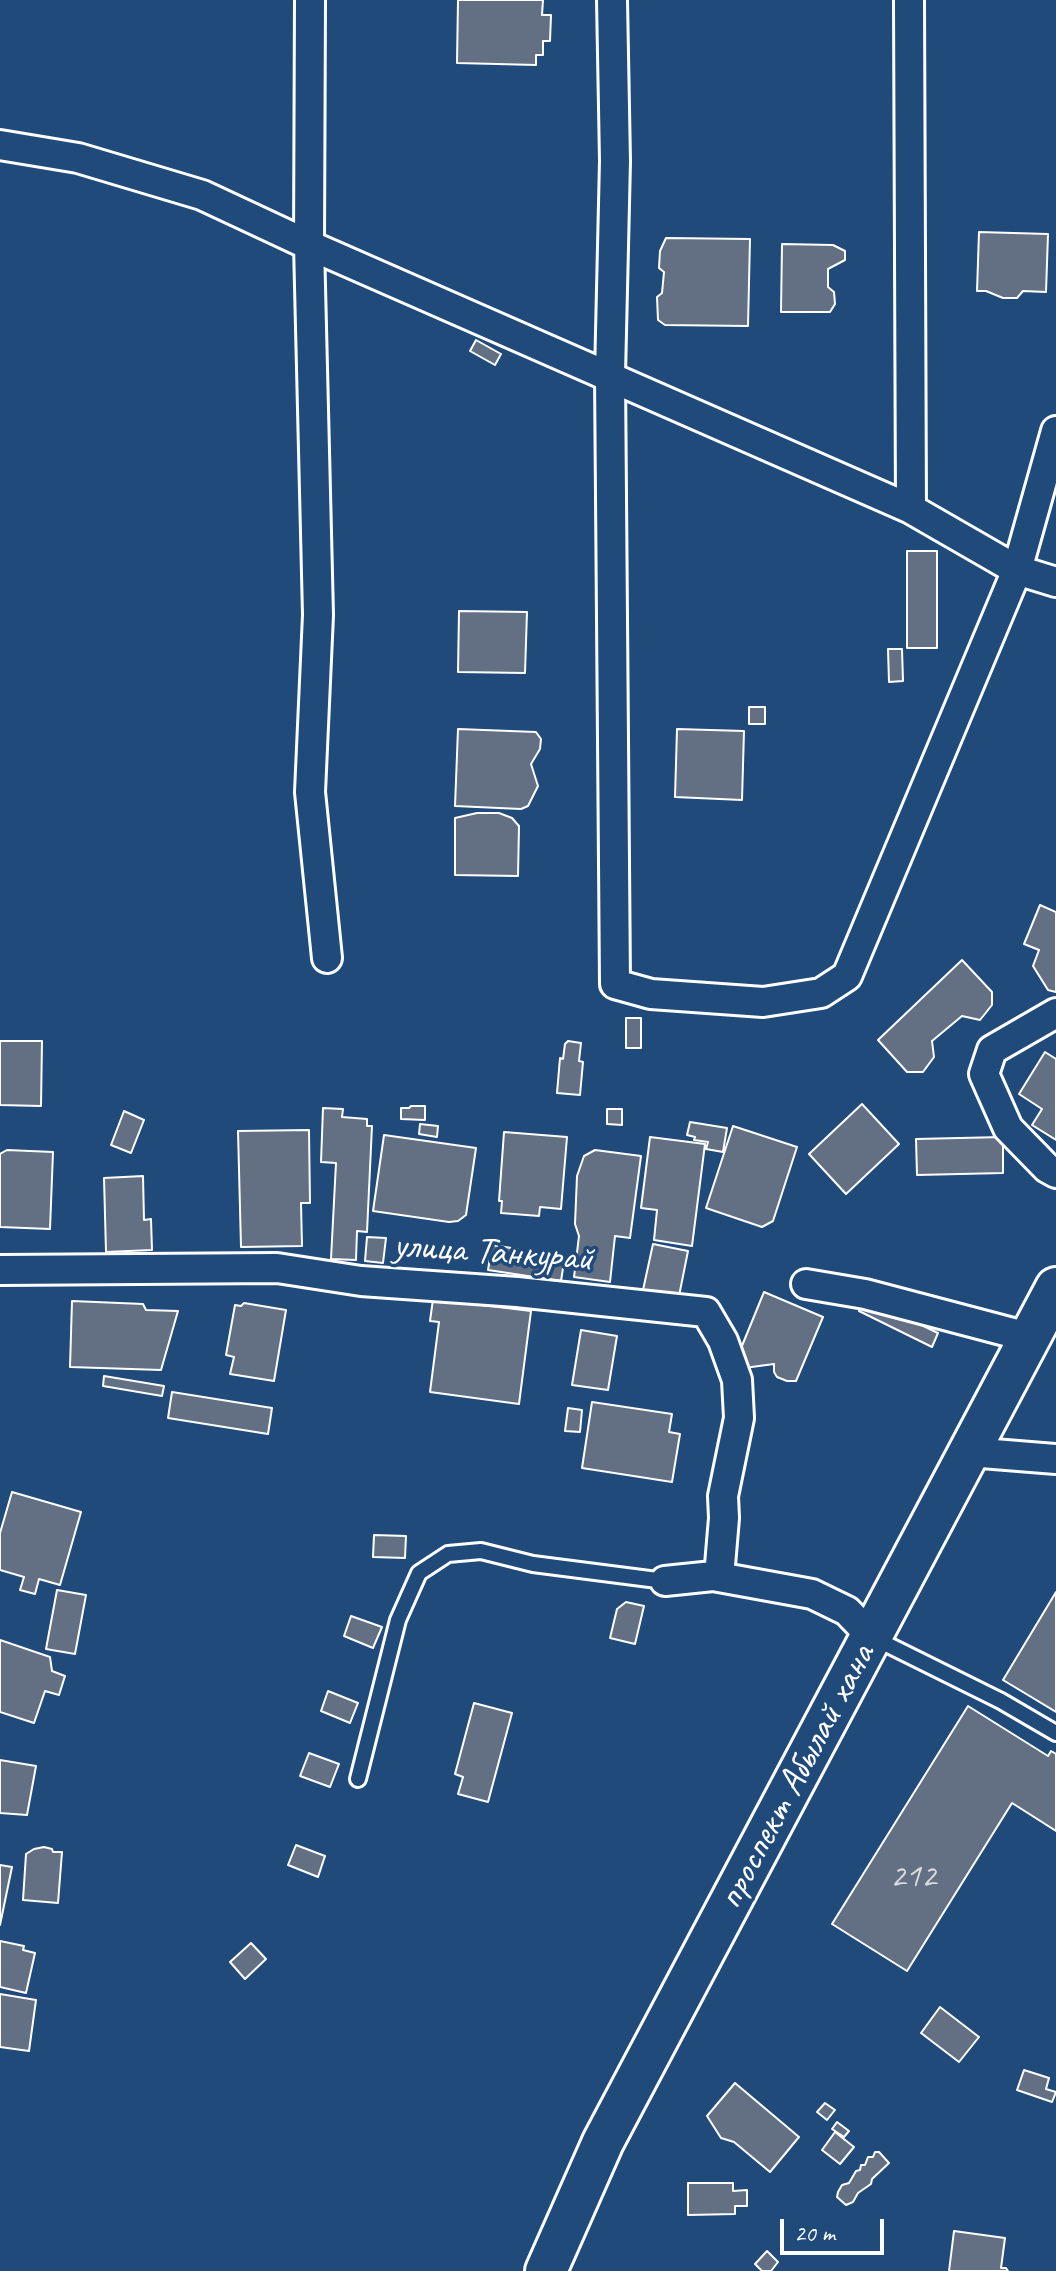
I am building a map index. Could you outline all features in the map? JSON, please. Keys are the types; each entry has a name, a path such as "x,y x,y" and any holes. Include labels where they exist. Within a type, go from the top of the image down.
{"main road":[{"name":"проспект Абылай хана","path":"546,2271 603,2142 1056,1288"}],"street":[{"path":"310,0 309,245 318,615 310,792 327,958"},
{"path":"612,0 615,161 610,375 615,984 651,994 763,1002 821,993 847,976 1017,570 1056,431"},
{"path":"909,0 911,509"},
{"path":"0,145 78,158 202,195 911,509 1017,570 1056,582"},
{"path":"1056,1013 992,1050 984,1074 1008,1128 1047,1168 1056,1173"},
{"name":"улица Танкурай","path":"0,1270 277,1268 361,1281 517,1292 706,1312 723,1341 737,1380 739,1418 723,1496 719,1577"},
{"path":"806,1284 865,1294 1028,1337"},
{"path":"969,1452 1056,1459"},
{"path":"665,1581 719,1577 812,1594 847,1611 872,1637"}],"lane":[{"path":"358,1779 398,1620 419,1573 448,1554 481,1551 533,1564 665,1581"},
{"path":"872,1637 1001,1701 1056,1733"}],"building":[{"path":"458,0 543,0 542,15 551,15 550,41 543,41 543,55 536,55 536,65 457,63"},
{"path":"979,232 1048,234 1046,292 1023,291 1017,298 1003,298 977,291"},
{"path":"666,238 750,239 748,326 665,325 658,320 657,297 662,293 664,272 659,268 660,251"},
{"path":"782,244 833,245 845,251 845,260 828,269 828,287 834,292 835,304 830,312 781,312"},
{"path":"476,340 501,354 495,365 470,351"},
{"path":"907,551 937,551 937,648 907,648"},
{"path":"459,611 527,612 525,673 458,672"},
{"path":"888,649 902,649 903,681 889,682"},
{"path":"749,707 765,707 765,724 749,724"},
{"path":"458,729 536,732 541,739 540,749 531,764 538,786 528,806 521,809 455,806"},
{"path":"677,729 744,731 742,800 675,797"},
{"path":"477,813 499,813 512,818 519,826 518,876 455,875 455,818"},
{"path":"1040,905 1056,912 1056,992 1048,990 1033,966 1039,950 1024,944"},
{"path":"962,960 992,992 992,1005 980,1020 962,1016 932,1041 934,1057 923,1072 907,1072 878,1040"},
{"path":"626,1018 641,1018 641,1048 626,1048"},
{"path":"0,1041 42,1041 41,1106 0,1105"},
{"path":"568,1041 581,1043 580,1095 557,1093 560,1058 563,1059"},
{"path":"1045,1052 1056,1059 1056,1140 1032,1125 1042,1109 1019,1094"},
{"path":"862,1104 899,1144 846,1194 809,1154"},
{"path":"425,1106 425,1120 401,1119 401,1108"},
{"path":"323,1108 343,1109 342,1117 367,1119 367,1126 372,1126 367,1232 357,1231 356,1260 331,1259 336,1163 321,1162"},
{"path":"607,1109 622,1109 622,1125 607,1124"},
{"path":"124,1111 144,1120 131,1153 111,1145"},
{"path":"690,1122 727,1128 723,1152 706,1149 708,1142 694,1140 695,1137 687,1135"},
{"path":"420,1124 438,1126 437,1137 419,1134"},
{"path":"733,1126 797,1147 773,1221 762,1227 706,1208"},
{"path":"309,1130 310,1203 301,1203 302,1246 241,1247 238,1131"},
{"path":"504,1132 567,1137 561,1209 540,1207 539,1216 501,1213 502,1201 499,1201"},
{"path":"384,1135 476,1148 466,1215 458,1221 449,1222 373,1211"},
{"path":"650,1137 705,1144 692,1246 654,1240 657,1210 641,1208"},
{"path":"1003,1137 1003,1173 917,1175 916,1139"},
{"path":"7,1150 53,1152 50,1229 0,1227 0,1154"},
{"path":"595,1150 641,1156 630,1238 615,1236 610,1282 574,1277 579,1236 575,1224 577,1176 584,1156"},
{"path":"143,1176 144,1220 151,1219 152,1250 106,1252 104,1178"},
{"path":"367,1237 386,1238 383,1263 365,1261"},
{"path":"653,1244 688,1251 679,1296 643,1290"},
{"path":"492,1245 518,1249 517,1254 564,1262 561,1281 488,1270"},
{"path":"764,1292 823,1317 796,1381 777,1377 774,1364 744,1368 737,1358"},
{"path":"865,1298 938,1333 932,1347 859,1311"},
{"path":"433,1299 531,1311 519,1404 430,1392 439,1322 430,1321"},
{"path":"72,1301 143,1304 146,1310 178,1311 161,1370 70,1367"},
{"path":"244,1303 286,1310 274,1381 230,1374 234,1357 226,1355 235,1305"},
{"path":"581,1330 617,1336 608,1390 572,1385"},
{"path":"104,1376 164,1386 162,1396 103,1386"},
{"path":"172,1392 272,1408 268,1434 168,1418"},
{"path":"592,1402 672,1414 669,1432 680,1434 672,1482 582,1468"},
{"path":"568,1408 582,1410 580,1432 565,1431"},
{"path":"12,1492 81,1512 60,1585 39,1579 35,1594 20,1590 24,1577 0,1570 0,1533"},
{"path":"374,1535 406,1536 405,1558 373,1557"},
{"path":"57,1590 86,1595 75,1654 46,1649"},
{"path":"1056,1592 1056,1712 1003,1680"},
{"path":"626,1602 644,1606 635,1644 610,1638 617,1609"},
{"path":"351,1616 382,1627 373,1648 344,1636"},
{"path":"0,1640 50,1657 52,1671 65,1676 59,1695 45,1691 34,1723 0,1712"},
{"path":"328,1691 358,1703 350,1723 321,1711"},
{"path":"474,1703 512,1713 488,1802 458,1794 463,1777 455,1774"},
{"path":"968,1706 1048,1756 1051,1751 1056,1754 1056,1831 1012,1803 907,1971 832,1924"},
{"path":"309,1753 339,1764 330,1787 300,1776"},
{"path":"0,1760 36,1766 27,1815 0,1813"},
{"path":"296,1845 325,1856 318,1877 288,1865"},
{"path":"44,1847 53,1852 62,1852 58,1903 23,1900 26,1854"},
{"path":"0,1865 12,1867 0,1925"},
{"path":"0,1941 24,1946 23,1950 35,1953 26,1993 0,1987"},
{"path":"251,1943 266,1959 245,1979 230,1962"},
{"path":"0,1994 36,2000 29,2051 0,2047"},
{"path":"940,2007 979,2037 959,2062 921,2033"},
{"path":"1024,2070 1049,2078 1046,2089 1056,2092 1052,2102 1017,2090"},
{"path":"735,2083 799,2137 770,2172 734,2142 721,2138 707,2116"},
{"path":"825,2103 835,2110 827,2120 817,2112"},
{"path":"837,2122 849,2131 844,2137 832,2129"},
{"path":"835,2132 854,2147 840,2164 822,2150"},
{"path":"875,2152 879,2152 889,2163 872,2179 871,2184 858,2193 853,2202 846,2205 837,2197 838,2192"},
{"path":"688,2183 733,2183 733,2191 747,2190 747,2206 735,2206 735,2214 688,2215"},
{"path":"954,2231 1005,2238 1001,2268 1008,2271 949,2271"},
{"path":"767,2251 778,2262 771,2271 762,2271 755,2264"}]}
